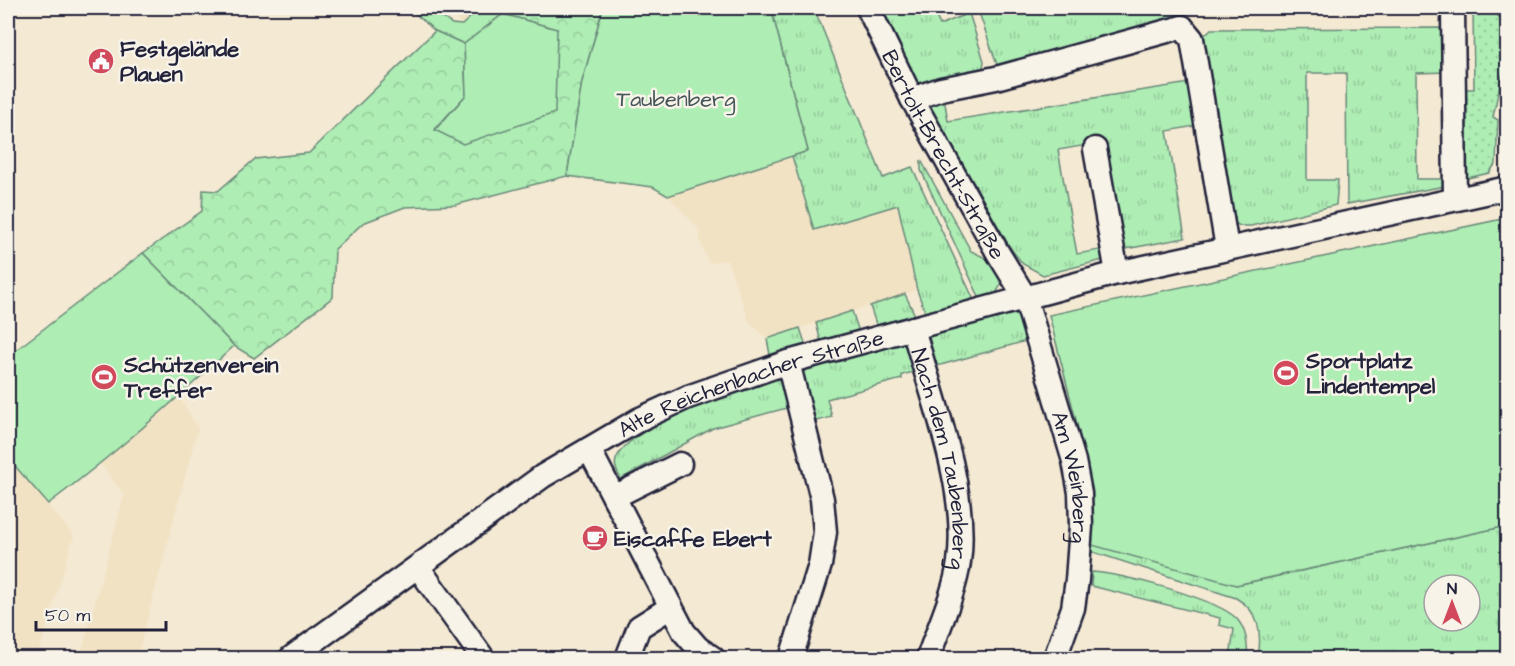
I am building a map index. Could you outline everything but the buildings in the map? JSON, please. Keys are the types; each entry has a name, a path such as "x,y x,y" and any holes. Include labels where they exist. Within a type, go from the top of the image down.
{"street":[{"name":"Bertolt-Brecht-Straße","path":"868,8 912,99 1025,297"},
{"path":"1453,8 1455,198"},
{"path":"912,99 941,89 996,78 1181,17 1192,39 1227,248"},
{"path":"1095,149 1117,273"},
{"name":"Alte Reichenbacher Straße","path":"291,658 517,495 640,418 688,397 788,362 1117,273 1508,188"},
{"name":"Am Weinberg","path":"1025,297 1074,461 1080,493 1081,526 1076,589 1073,608 1056,658"},
{"name":"Nach dem Taubenberg","path":"914,328 955,476 961,515 959,565 928,658"},
{"path":"788,362 822,499 825,532 820,565 791,658"},
{"path":"589,449 684,632 698,648 713,658"},
{"path":"614,497 680,464"},
{"path":"418,567 483,658"},
{"path":"627,658 639,627 672,608"}],"shaded area":[{"path":"442,8 480,8 462,25"},
{"path":"792,156 814,230 899,205 917,290 767,339 749,321 727,260 709,263 701,245 698,228 668,196"},
{"path":"179,397 198,428 137,658 80,658 124,495 101,464"},
{"path":"8,458 74,536 37,658 8,658"}],"green space":[{"path":"409,8 428,8 452,24 462,25 480,8 495,8 503,14 464,44 435,31"},
{"path":"495,8 603,8 582,82 567,176 455,205 405,207 363,223 335,249 333,297 254,358 234,346 143,253 202,211 203,190 218,191 255,159 309,153 435,31 464,44 466,95 435,129 557,29 503,14"},
{"name":"Taubenberg","path":"603,8 771,8 808,151 668,196 653,187 567,176 582,82"},
{"path":"771,8 814,8 883,178 912,167 974,300 925,312 917,290 898,205 814,230 792,156 808,151"},
{"path":"874,8 932,8 940,25 969,13 984,61 982,74 917,89"},
{"path":"977,8 1177,8 1177,11 1169,24 1000,70"},
{"path":"1473,8 1490,8 1508,26 1507,65 1501,79 1493,117 1498,120 1496,163 1489,173 1459,180 1459,89 1474,89"},
{"path":"503,14 557,29 555,113 463,144 435,130 466,95 464,44"},
{"path":"1446,28 1447,72 1416,73 1417,179 1448,179 1445,186 1347,204 1346,73 1307,73 1307,180 1338,180 1336,205 1251,226 1240,226 1229,220 1198,41 1211,29"},
{"path":"1189,83 1195,126 1167,131 1185,238 1115,251 1098,143 1058,150 1077,254 1105,249 1107,259 1043,275 1023,264 1011,249 927,101 943,92 948,121"},
{"path":"921,160 971,251 992,261 1003,281 995,295 980,299 921,170"},
{"name":"Sportplatz Lindentempel","path":"1507,218 1507,526 1236,585 1092,545 1079,432 1049,315"},
{"name":"Schützenverein Treffer","path":"143,253 234,346 143,428 48,504 8,458 8,356"},
{"path":"905,294 914,313 913,317 877,327 870,306"},
{"path":"852,311 859,332 821,342 816,323"},
{"path":"1012,313 1021,319 1026,341 930,368 927,337 932,333"},
{"path":"800,328 806,346 775,357 770,355 767,339"},
{"path":"901,339 911,343 921,370 902,375 902,379 827,399 832,417 808,423 801,370"},
{"path":"778,376 785,378 794,406 713,428 621,479 615,466 617,457 627,445 644,432 690,409"},
{"path":"1088,512 1236,585 1507,526 1507,658 1258,658 1260,640 1258,624 1250,610 1236,598 1090,551"},
{"path":"1092,572 1106,573 1168,588 1227,611 1243,628 1248,658 1230,658 1234,629 1219,625 1220,618 1091,586"}],"place":[{"name":"Festgelände Plauen","path":"101,61"},
{"name":"Sportplatz Lindentempel","path":"1286,373"},
{"name":"Schützenverein Treffer","path":"104,377"},
{"name":"Eiscaffe Ebert","path":"595,538"}]}
